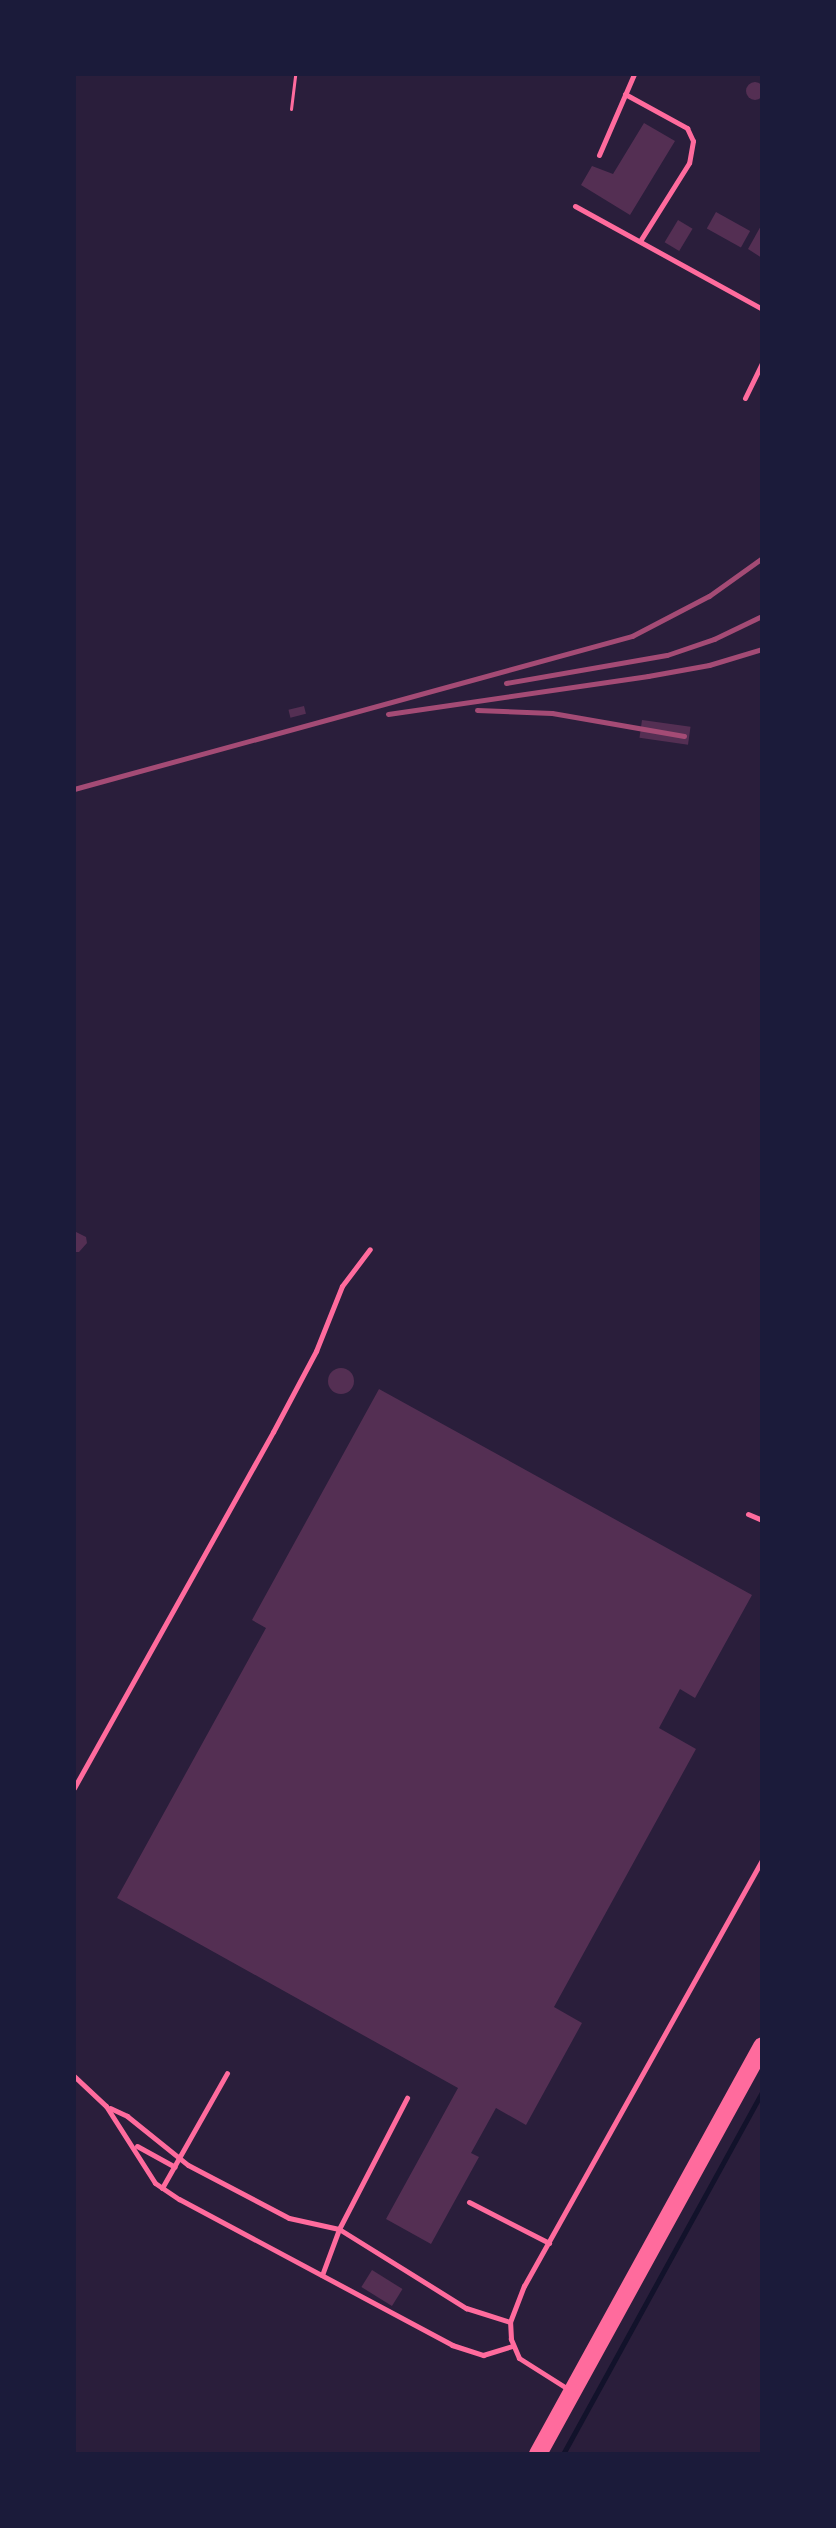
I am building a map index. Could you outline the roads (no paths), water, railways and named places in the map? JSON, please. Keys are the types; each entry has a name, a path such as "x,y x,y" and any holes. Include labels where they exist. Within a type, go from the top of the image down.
{"highway":[{"path":"538,2454 762,2047"}],"lane":[{"path":"599,155 634,74"},
{"path":"625,94 687,128 693,141 689,163 640,242"},
{"path":"575,206 762,309"},
{"path":"745,398 762,363"},
{"path":"74,1788 273,1432 316,1351 342,1286 370,1249"},
{"path":"748,1514 762,1520"},
{"path":"572,2392 521,2360 512,2346 510,2322 524,2286 762,1860"},
{"path":"162,2188 227,2073"},
{"path":"74,2076 106,2106 133,2143 155,2183 162,2188 452,2345 483,2355 512,2346"},
{"path":"322,2275 339,2229 407,2098"},
{"path":"106,2106 127,2116 180,2158 289,2218 339,2229 466,2308 510,2322"},
{"path":"133,2143 175,2167"},
{"path":"469,2202 549,2243"}],"waterway":[{"path":"563,2454 762,2092"}],"railway":[{"path":"74,789 632,636 709,596 762,558"},
{"path":"506,683 667,655 714,639 762,616"},
{"path":"388,714 648,676 709,665 762,649"},
{"path":"477,710 552,713 684,736"}]}
